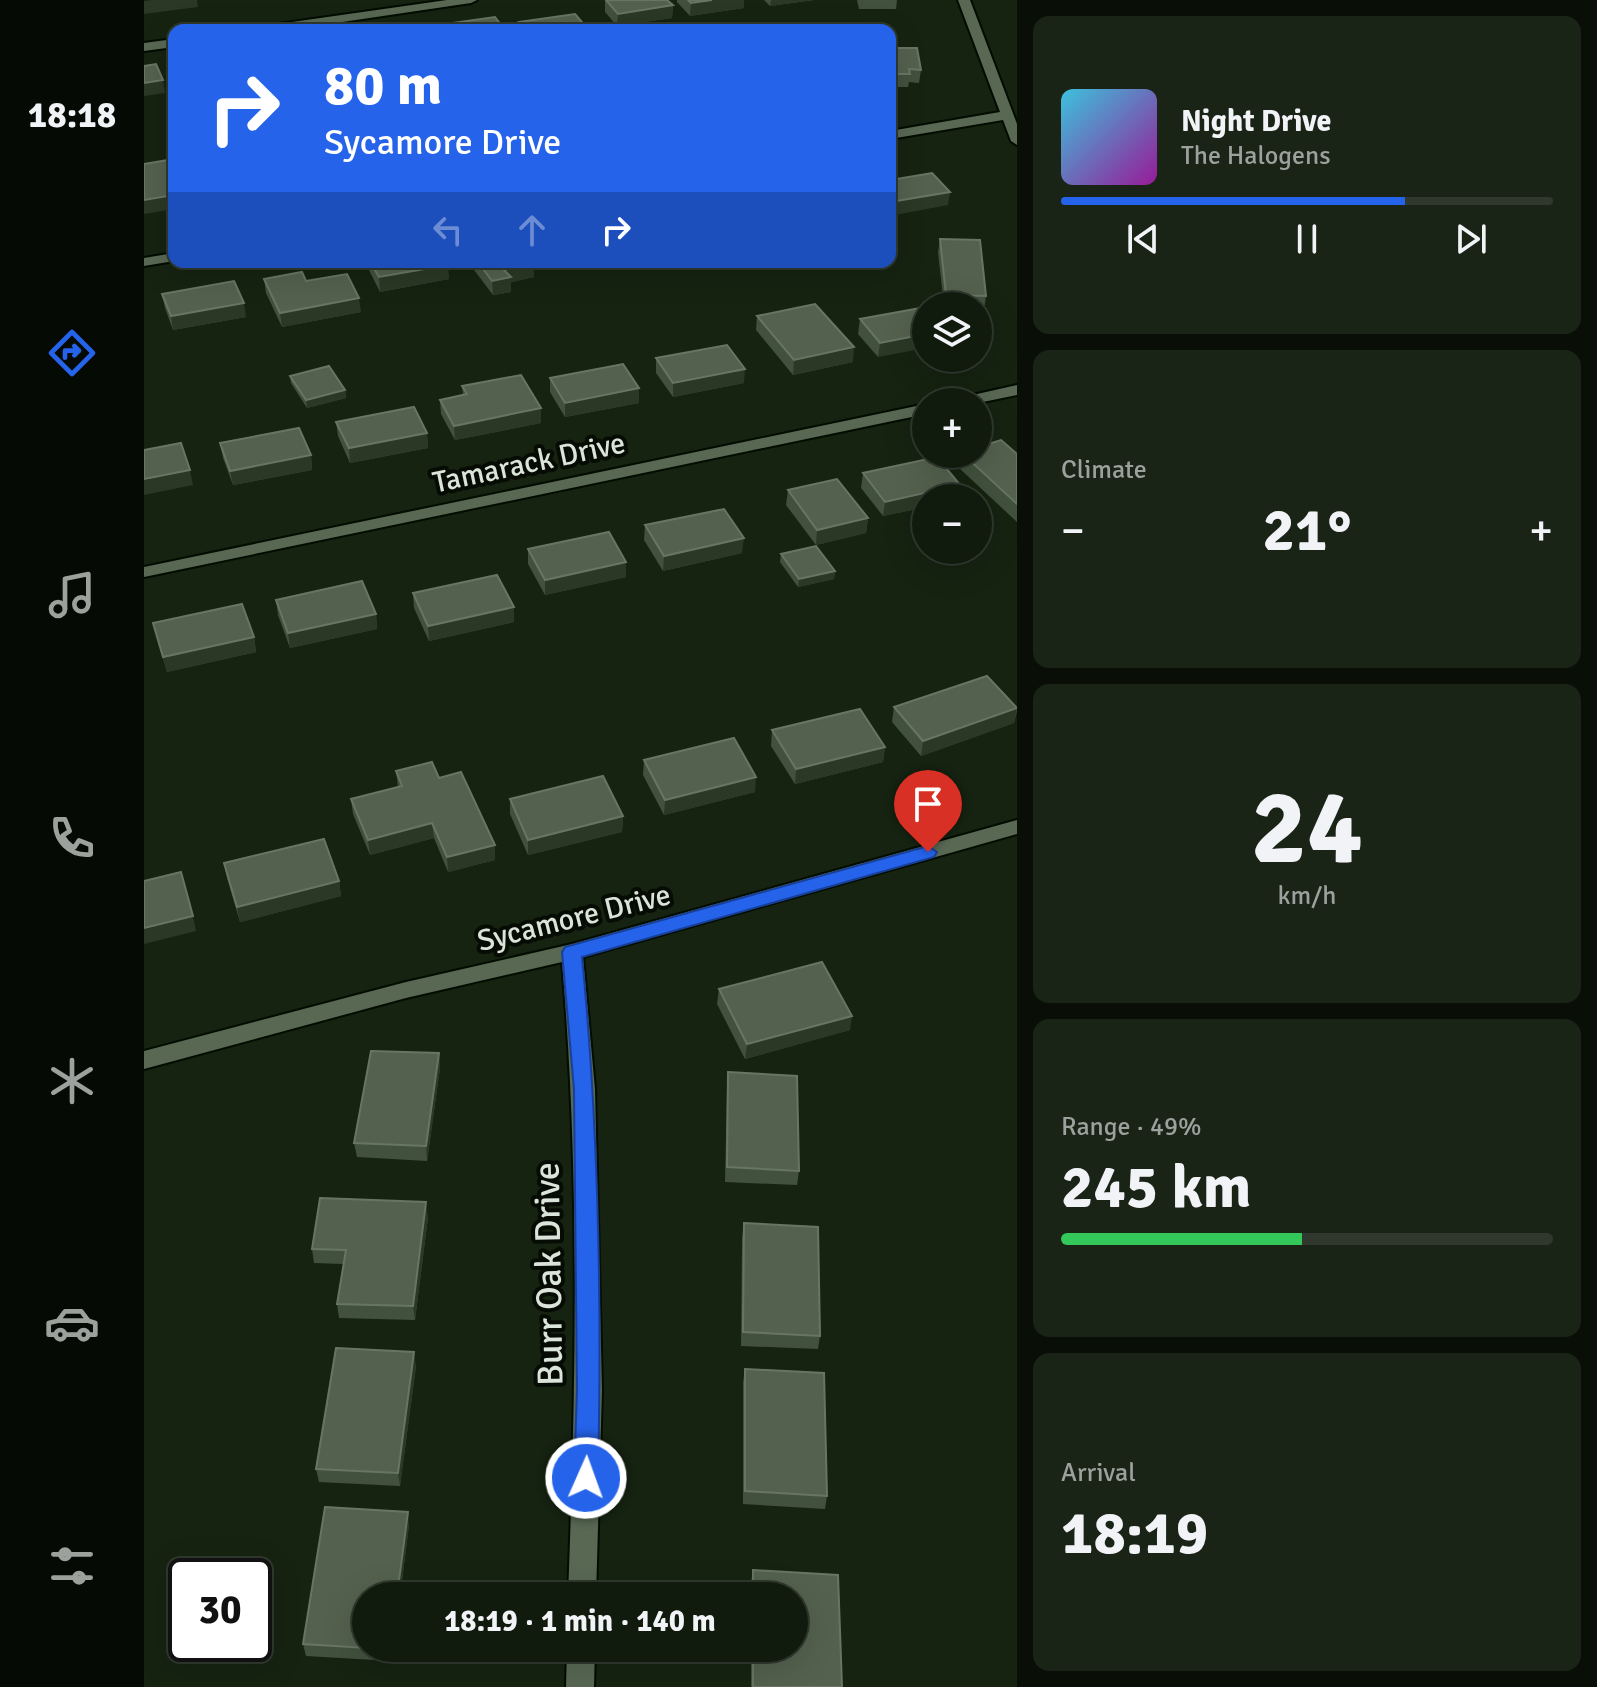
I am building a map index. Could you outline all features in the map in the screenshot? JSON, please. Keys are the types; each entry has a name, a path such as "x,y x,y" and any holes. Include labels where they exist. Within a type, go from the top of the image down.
{"street":[{"path":"305,24 471,0"},
{"path":"964,0 1017,141"},
{"path":"144,47 168,44"},
{"path":"896,134 1007,115"},
{"path":"144,262 168,258"},
{"path":"992,395 1017,390"},
{"name":"Tamarack Drive","path":"144,572 912,412"},
{"name":"Sycamore Drive","path":"144,1060 406,990 572,952 1017,827"},
{"name":"Burr Oak Drive","path":"572,952 585,1104 589,1390 582,1582"},
{"path":"580,1687 581,1662"}],"building":[{"path":"606,0 667,0 673,5 618,14"},
{"path":"575,14 584,24 521,24 519,22"},
{"path":"495,17 500,24 445,24"},
{"path":"896,48 917,48 921,70 909,69 910,74 896,74"},
{"path":"156,64 163,80 144,83 144,66"},
{"path":"168,160 168,196 144,200 144,164"},
{"path":"932,173 950,192 896,201 896,179"},
{"path":"940,239 980,240 986,292 946,292"},
{"path":"374,268 431,268 379,277"},
{"path":"482,268 512,268 504,270 511,277 492,281"},
{"path":"302,272 306,281 347,274 359,298 280,313 264,279"},
{"path":"234,281 244,303 171,316 162,294"},
{"path":"815,304 854,347 794,360 757,316"},
{"path":"912,310 912,337 880,343 860,319"},
{"path":"727,345 745,369 673,383 656,358"},
{"path":"623,364 639,388 565,403 550,378"},
{"path":"329,366 345,390 306,400 290,376"},
{"path":"521,375 541,408 454,426 440,400 467,394 462,386"},
{"path":"414,407 427,433 349,448 336,422"},
{"path":"299,428 311,455 230,471 220,443"},
{"path":"1001,440 1017,454 1017,504 978,468 992,468 992,443"},
{"path":"181,443 190,470 144,479 144,450"},
{"path":"912,462 912,468 946,468 959,484 912,484 912,496 885,502 863,473"},
{"path":"837,479 868,518 817,530 788,490"},
{"path":"724,509 744,538 664,556 645,525"},
{"path":"609,532 626,562 545,580 528,549"},
{"path":"816,546 835,571 799,579 781,554"},
{"path":"497,575 514,607 428,626 413,593"},
{"path":"362,581 376,614 288,633 276,600"},
{"path":"242,604 254,637 163,657 153,623"},
{"path":"987,676 1017,708 923,741 894,707"},
{"path":"860,709 885,747 796,769 772,730"},
{"path":"734,738 756,777 665,800 644,760"},
{"path":"432,762 439,778 461,772 495,845 447,857 432,823 368,840 351,799 402,786 396,771"},
{"path":"603,776 623,816 528,840 510,799"},
{"path":"324,839 339,881 237,907 224,863"},
{"path":"181,872 193,916 144,928 144,881"},
{"path":"822,962 852,1016 747,1044 719,989"},
{"path":"371,1051 439,1053 426,1146 354,1143"},
{"path":"728,1072 797,1076 799,1171 727,1167"},
{"path":"320,1198 426,1202 413,1306 337,1304 346,1250 312,1249"},
{"path":"744,1223 818,1227 820,1336 743,1332"},
{"path":"336,1348 414,1352 398,1473 316,1469"},
{"path":"745,1369 824,1373 827,1496 745,1491"},
{"path":"325,1507 408,1512 399,1582 352,1582 352,1647 303,1644"},
{"path":"753,1570 838,1575 842,1687 753,1687 753,1662 808,1662 808,1582 753,1582"}],"route":[{"path":"586,1478 589,1390 584,1089 572,952 928,852"}]}
